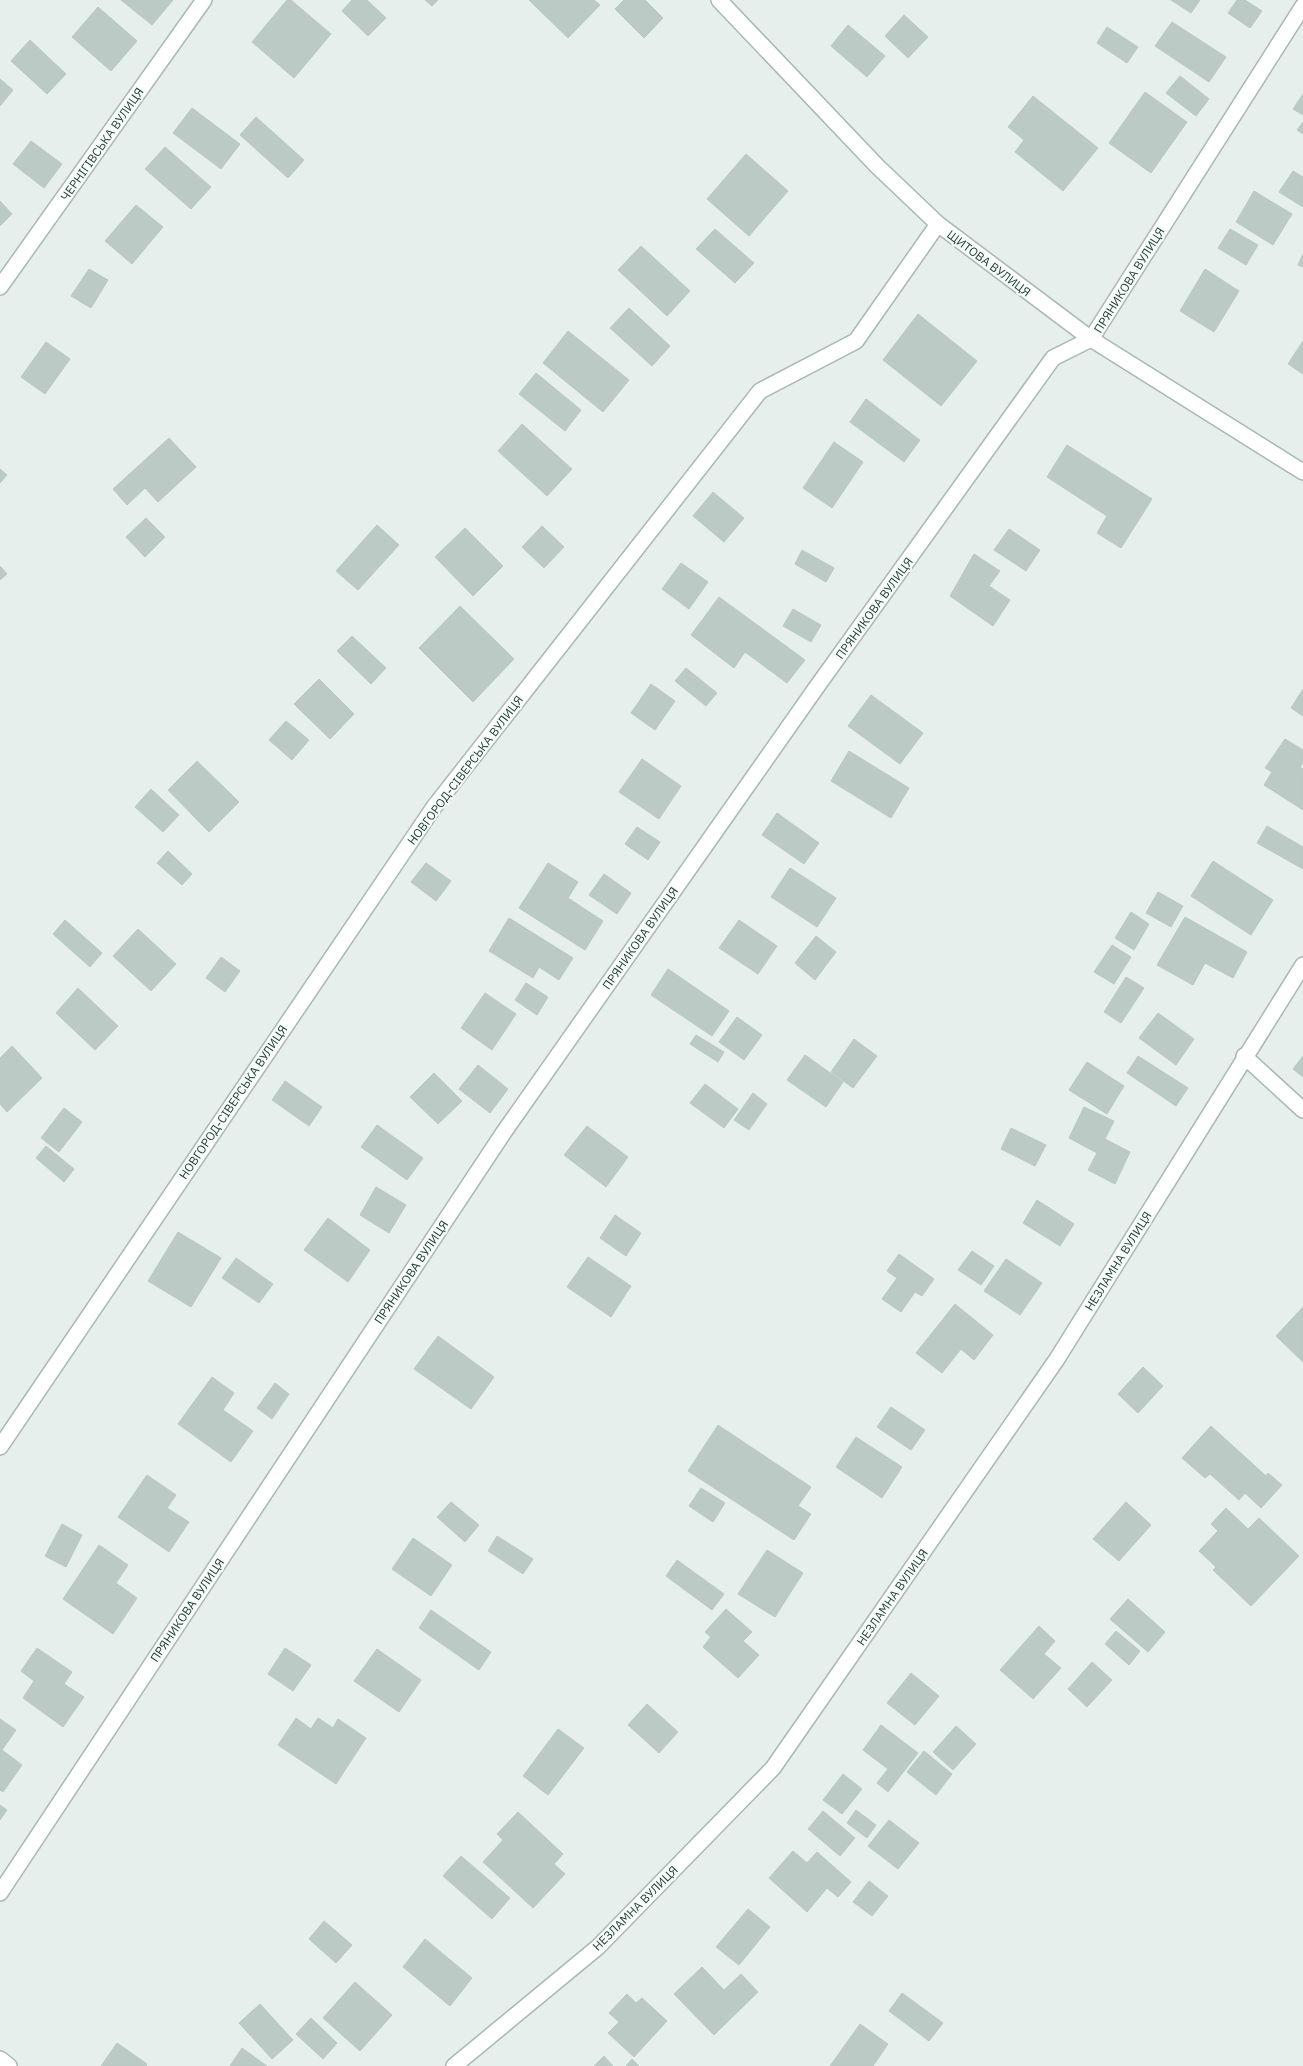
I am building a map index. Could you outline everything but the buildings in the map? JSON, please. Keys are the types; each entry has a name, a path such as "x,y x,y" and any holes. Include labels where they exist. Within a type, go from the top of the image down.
{"street":[{"name":"ЧЕРНІГІВСЬКА ВУЛИЦЯ","path":"0,287 204,0"},
{"name":"ЩИТОВА ВУЛИЦЯ","path":"719,0 877,166 938,224 1091,339 1303,472"},
{"name":"ПРЯНИКОВА ВУЛИЦЯ","path":"0,1893 504,1132 810,696 1053,358 1091,339 1303,6"},
{"name":"НОВГОРОД-СІВЕРСЬКА ВУЛИЦЯ","path":"0,1447 434,806 760,391 856,341 938,224"},
{"name":"НЕЗЛАМНА ВУЛИЦЯ","path":"454,2066 598,1947 773,1768 1057,1359 1303,964"},
{"path":"1244,1056 1303,1110"},
{"path":"0,2059 9,2066"}]}
